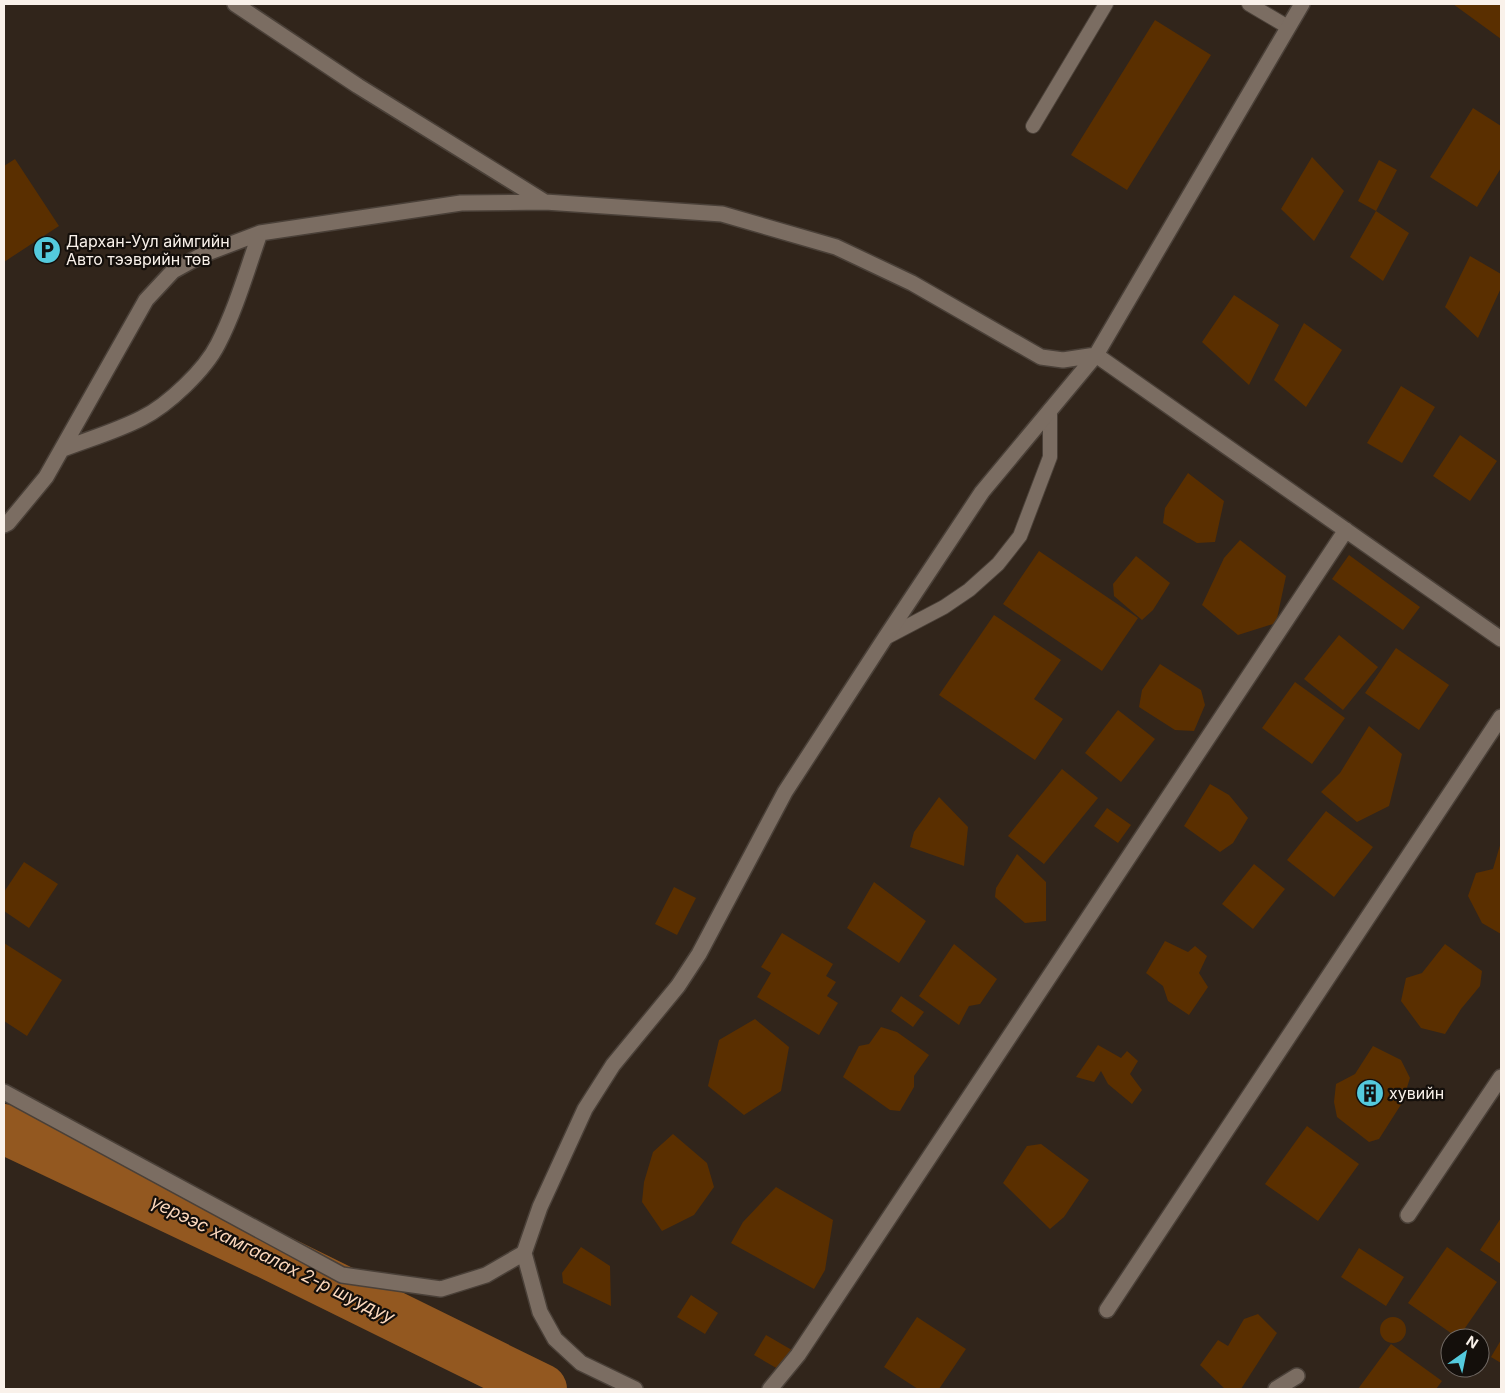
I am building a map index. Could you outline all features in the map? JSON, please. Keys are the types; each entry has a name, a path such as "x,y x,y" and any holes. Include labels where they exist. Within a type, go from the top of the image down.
{"street":[{"path":"235,4 358,86 545,202"},
{"path":"4,1092 342,1276 441,1289 486,1276 524,1253 530,1242 540,1206 585,1109 612,1065 678,986 699,954 785,792 982,492 1096,355 1302,4"},
{"path":"4,525 8,523 46,477 64,449 146,300 174,271 202,255 260,233 461,203 545,202 722,214 836,247 912,283 1041,357 1063,360 1096,355 1501,639"},
{"path":"64,449 142,418 169,400 200,369 217,346 228,323 260,233"},
{"path":"770,1389 798,1355 1346,530"},
{"path":"1107,1310 1501,717"},
{"path":"1408,1215 1501,1077"},
{"path":"524,1253 540,1312 555,1339 581,1363 635,1389"},
{"path":"1276,1389 1297,1376"}],"lane":[{"path":"1033,126 1106,4"},
{"path":"1249,4 1288,27"},
{"path":"885,638 944,607 969,590 998,564 1020,536 1050,458 1050,410"}],"building":[{"path":"1453,4 1501,4 1501,39"},
{"path":"1155,20 1211,55 1127,190 1071,155"},
{"path":"1473,108 1501,126 1501,168 1477,207 1430,177"},
{"path":"1312,157 1344,191 1314,241 1281,209"},
{"path":"15,159 59,226 4,262 4,166"},
{"path":"1379,160 1397,170 1376,211 1358,201"},
{"path":"1376,211 1409,233 1383,281 1350,257"},
{"path":"1470,256 1501,274 1501,288 1478,338 1445,307"},
{"path":"1234,295 1279,325 1249,385 1202,342"},
{"path":"1304,323 1342,350 1306,407 1274,380"},
{"path":"1401,386 1435,407 1402,463 1367,443"},
{"path":"1460,435 1497,461 1470,501 1433,476"},
{"path":"1188,473 1224,501 1215,542 1197,543 1163,523 1165,508"},
{"path":"1240,540 1286,576 1276,623 1238,635 1202,605 1224,558"},
{"path":"1039,551 1138,618 1102,671 1003,604"},
{"path":"1349,555 1420,607 1403,630 1332,579"},
{"path":"1136,556 1170,583 1153,610 1142,620 1114,596 1113,584"},
{"path":"994,615 1061,660 1034,699 1063,719 1035,760 939,695"},
{"path":"1339,635 1378,667 1343,710 1304,679"},
{"path":"1396,648 1449,685 1419,730 1365,693"},
{"path":"1160,664 1201,690 1205,705 1194,731 1175,730 1139,707 1142,690"},
{"path":"1295,682 1345,718 1312,764 1262,728"},
{"path":"1118,710 1155,739 1121,782 1085,753"},
{"path":"1369,726 1402,754 1389,806 1357,822 1321,792 1340,773"},
{"path":"1062,769 1098,798 1044,864 1008,836"},
{"path":"1210,784 1229,795 1248,818 1233,843 1220,852 1184,826"},
{"path":"939,797 968,827 964,866 910,847 914,832"},
{"path":"1107,808 1131,825 1118,843 1094,826"},
{"path":"1326,811 1373,847 1334,897 1287,860"},
{"path":"1501,842 1501,934 1482,923 1468,896 1476,873 1493,869"},
{"path":"1017,854 1046,882 1046,921 1025,923 995,897 996,888"},
{"path":"24,862 58,884 29,928 4,911 4,892"},
{"path":"1254,864 1285,889 1253,929 1222,904"},
{"path":"874,882 926,921 899,963 847,928"},
{"path":"674,887 696,898 677,935 655,924"},
{"path":"782,933 833,964 826,976 836,982 827,996 838,1003 819,1035 757,997 771,973 761,967"},
{"path":"1165,941 1188,952 1195,946 1207,956 1199,973 1208,987 1189,1015 1168,1001 1163,986 1146,973"},
{"path":"4,943 62,980 27,1036 4,1021"},
{"path":"954,944 997,979 980,1004 969,1006 959,1025 919,996"},
{"path":"1445,944 1482,971 1480,986 1461,1009 1445,1034 1421,1028 1401,1001 1406,978 1422,973"},
{"path":"901,996 924,1012 913,1027 891,1011"},
{"path":"755,1019 789,1047 781,1091 744,1115 708,1086 719,1040"},
{"path":"881,1027 897,1032 929,1055 914,1076 914,1087 900,1111 890,1110 843,1077 859,1046 869,1044"},
{"path":"1098,1045 1121,1058 1127,1051 1138,1061 1130,1074 1142,1090 1132,1104 1108,1084 1101,1071 1094,1082 1076,1077"},
{"name":"хувийн","path":"1373,1046 1401,1060 1410,1078 1402,1103 1379,1139 1369,1142 1337,1117 1334,1102 1336,1084 1355,1074"},
{"path":"1307,1126 1359,1164 1318,1221 1265,1184"},
{"path":"673,1134 707,1163 714,1187 694,1215 662,1231 642,1202 644,1182 653,1152"},
{"path":"1041,1144 1089,1180 1064,1217 1050,1229 1003,1183 1027,1146"},
{"path":"776,1187 833,1220 825,1270 814,1289 731,1243 743,1222"},
{"path":"1501,1218 1501,1264 1480,1250"},
{"path":"581,1247 610,1266 611,1306 563,1283 562,1273"},
{"path":"1447,1247 1497,1282 1465,1328 1444,1328 1408,1303"},
{"path":"1359,1248 1404,1277 1386,1306 1341,1277"},
{"path":"691,1295 718,1313 705,1334 677,1317"},
{"path":"1258,1314 1277,1333 1241,1389 1225,1389 1200,1365 1218,1340 1228,1346 1244,1319"},
{"path":"917,1317 966,1349 939,1389 918,1389 884,1367"},
{"path":"1393,1317 1402,1321 1406,1330 1402,1339 1393,1343 1384,1339 1380,1330 1384,1321"},
{"path":"766,1335 797,1353 785,1373 754,1355"},
{"path":"1501,1340 1501,1363 1491,1357"},
{"path":"1391,1344 1442,1381 1436,1389 1358,1389"}],"waterway":[{"name":"үерээс хамгаалах 2-р шуудуу","path":"4,1129 268,1254 542,1389"}],"place":[{"name":"Дархан-Уул аймгийн Авто тээврийн төв","path":"47,250"},
{"name":"хувийн","path":"1370,1093"}]}
